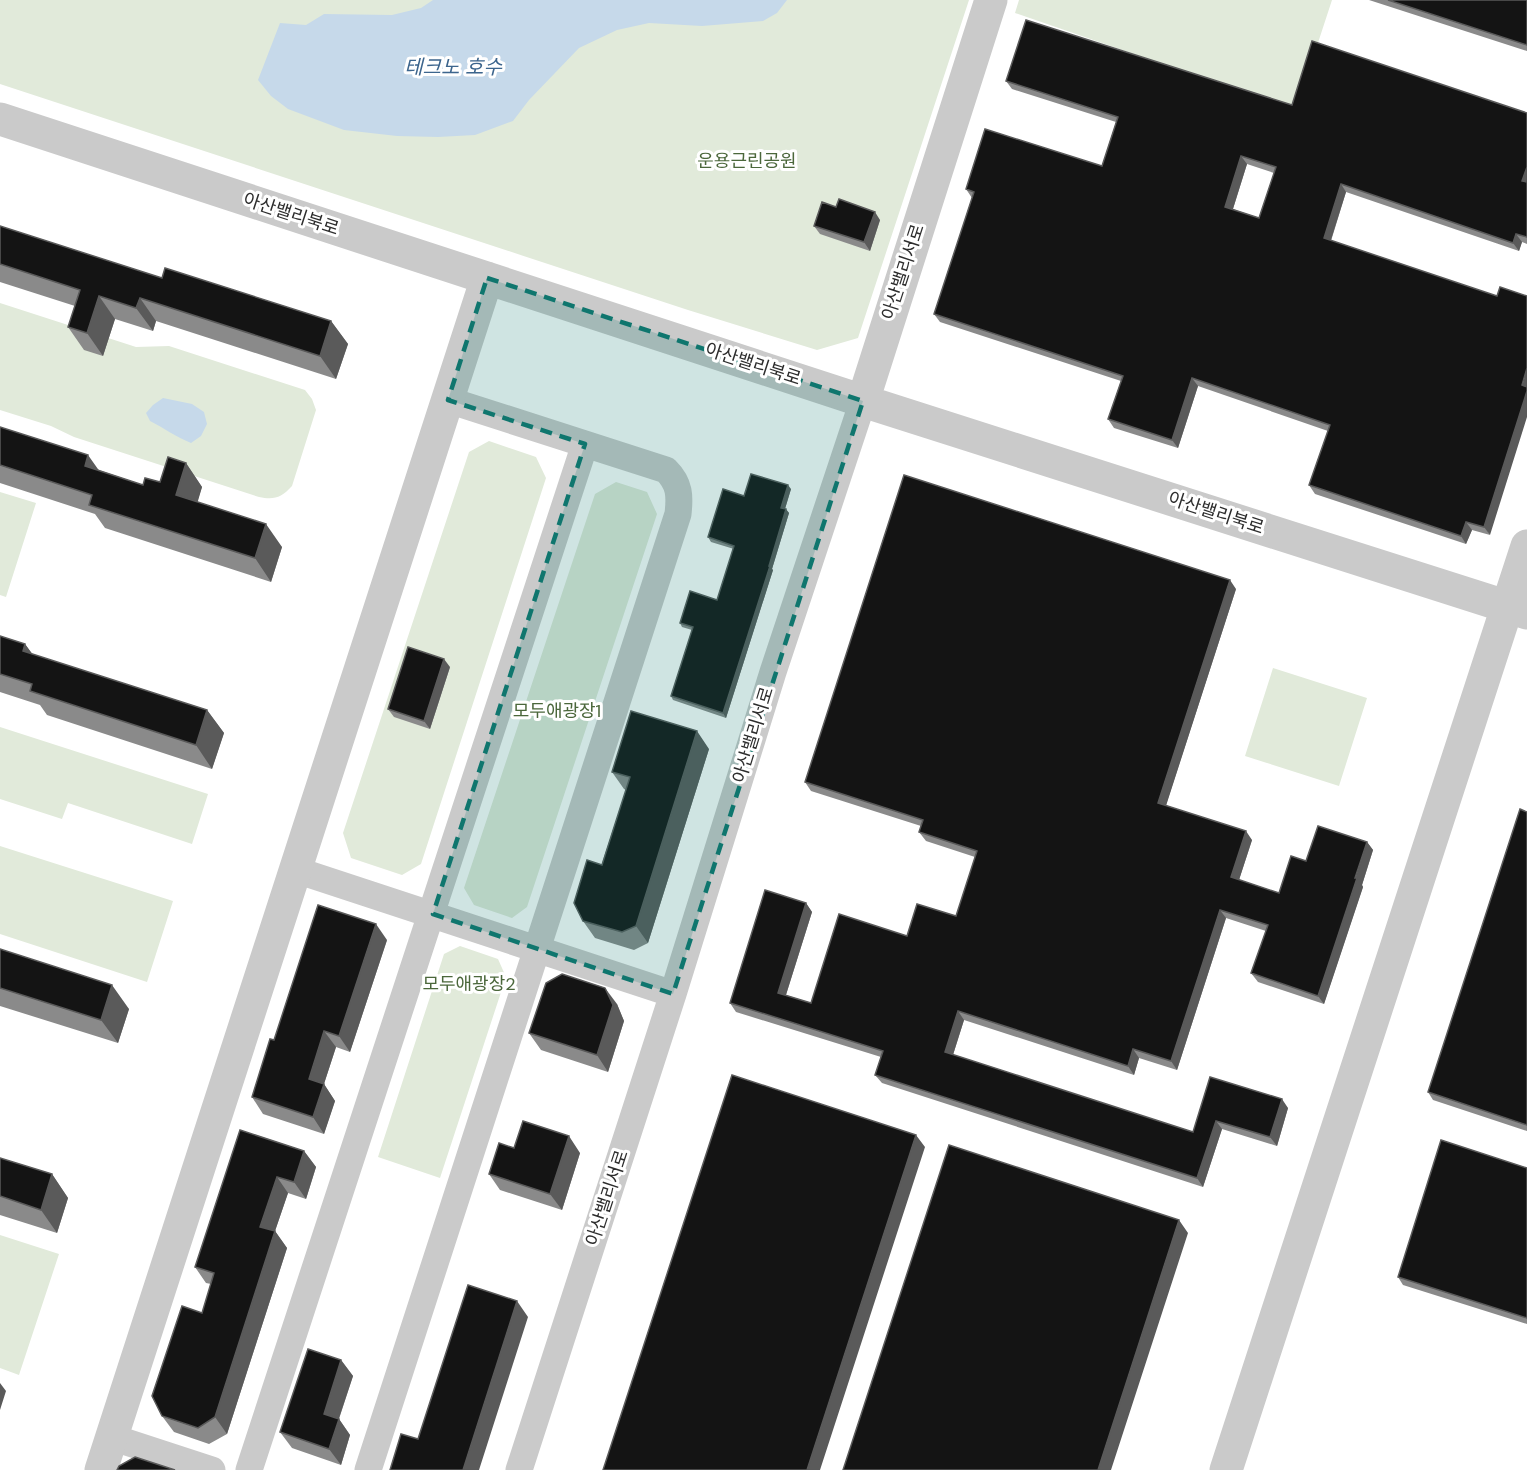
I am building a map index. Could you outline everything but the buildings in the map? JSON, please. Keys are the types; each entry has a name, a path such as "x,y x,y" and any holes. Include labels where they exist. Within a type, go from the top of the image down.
{"street":[{"name":"아산밸리서로","path":"519,1470 673,994 773,672 991,0"},
{"name":"아산밸리북로","path":"0,119 863,400 1517,609"},
{"path":"101,1470 487,278"},
{"path":"368,1470 678,514 680,495 675,478 666,470 448,400"},
{"path":"249,1470 433,914 585,444"},
{"path":"1226,1470 1517,609 1527,546"},
{"path":"296,870 673,994"},
{"path":"111,1437 212,1470"}],"highlighted area":[{"path":"487,278 863,401 673,994 433,914 585,444 448,400"}],"green space":[{"name":"운용근린공원","path":"0,0 969,0 858,338 817,350 688,310 0,84"},
{"path":"1019,0 1332,0 1296,110 1015,13"},
{"path":"0,303 136,347 169,346 305,390 316,410 292,486 277,497 259,497 74,437 51,426 0,410"},
{"path":"489,441 536,457 546,478 421,864 402,875 351,858 343,833 469,452"},
{"name":"모두애광장1","path":"616,482 647,492 657,514 527,907 512,918 474,905 464,888 595,494"},
{"path":"0,492 36,503 6,597 0,595"},
{"path":"1273,668 1367,698 1339,786 1245,756"},
{"path":"0,727 208,794 192,844 68,803 62,819 0,799"},
{"path":"0,846 173,901 147,982 0,934"},
{"name":"모두애광장2","path":"460,946 498,959 506,977 440,1178 378,1157 444,954"},
{"path":"0,1235 59,1254 19,1375 0,1368"}],"water":[{"name":"테크노 호수","path":"433,0 787,0 777,13 763,21 702,26 649,23 617,30 579,48 529,100 513,121 475,135 397,136 344,130 288,109 271,96 258,80 280,23 306,25 324,14 392,15 421,8"},
{"path":"163,398 192,404 204,412 207,424 201,436 191,443 150,421 146,413"}]}
